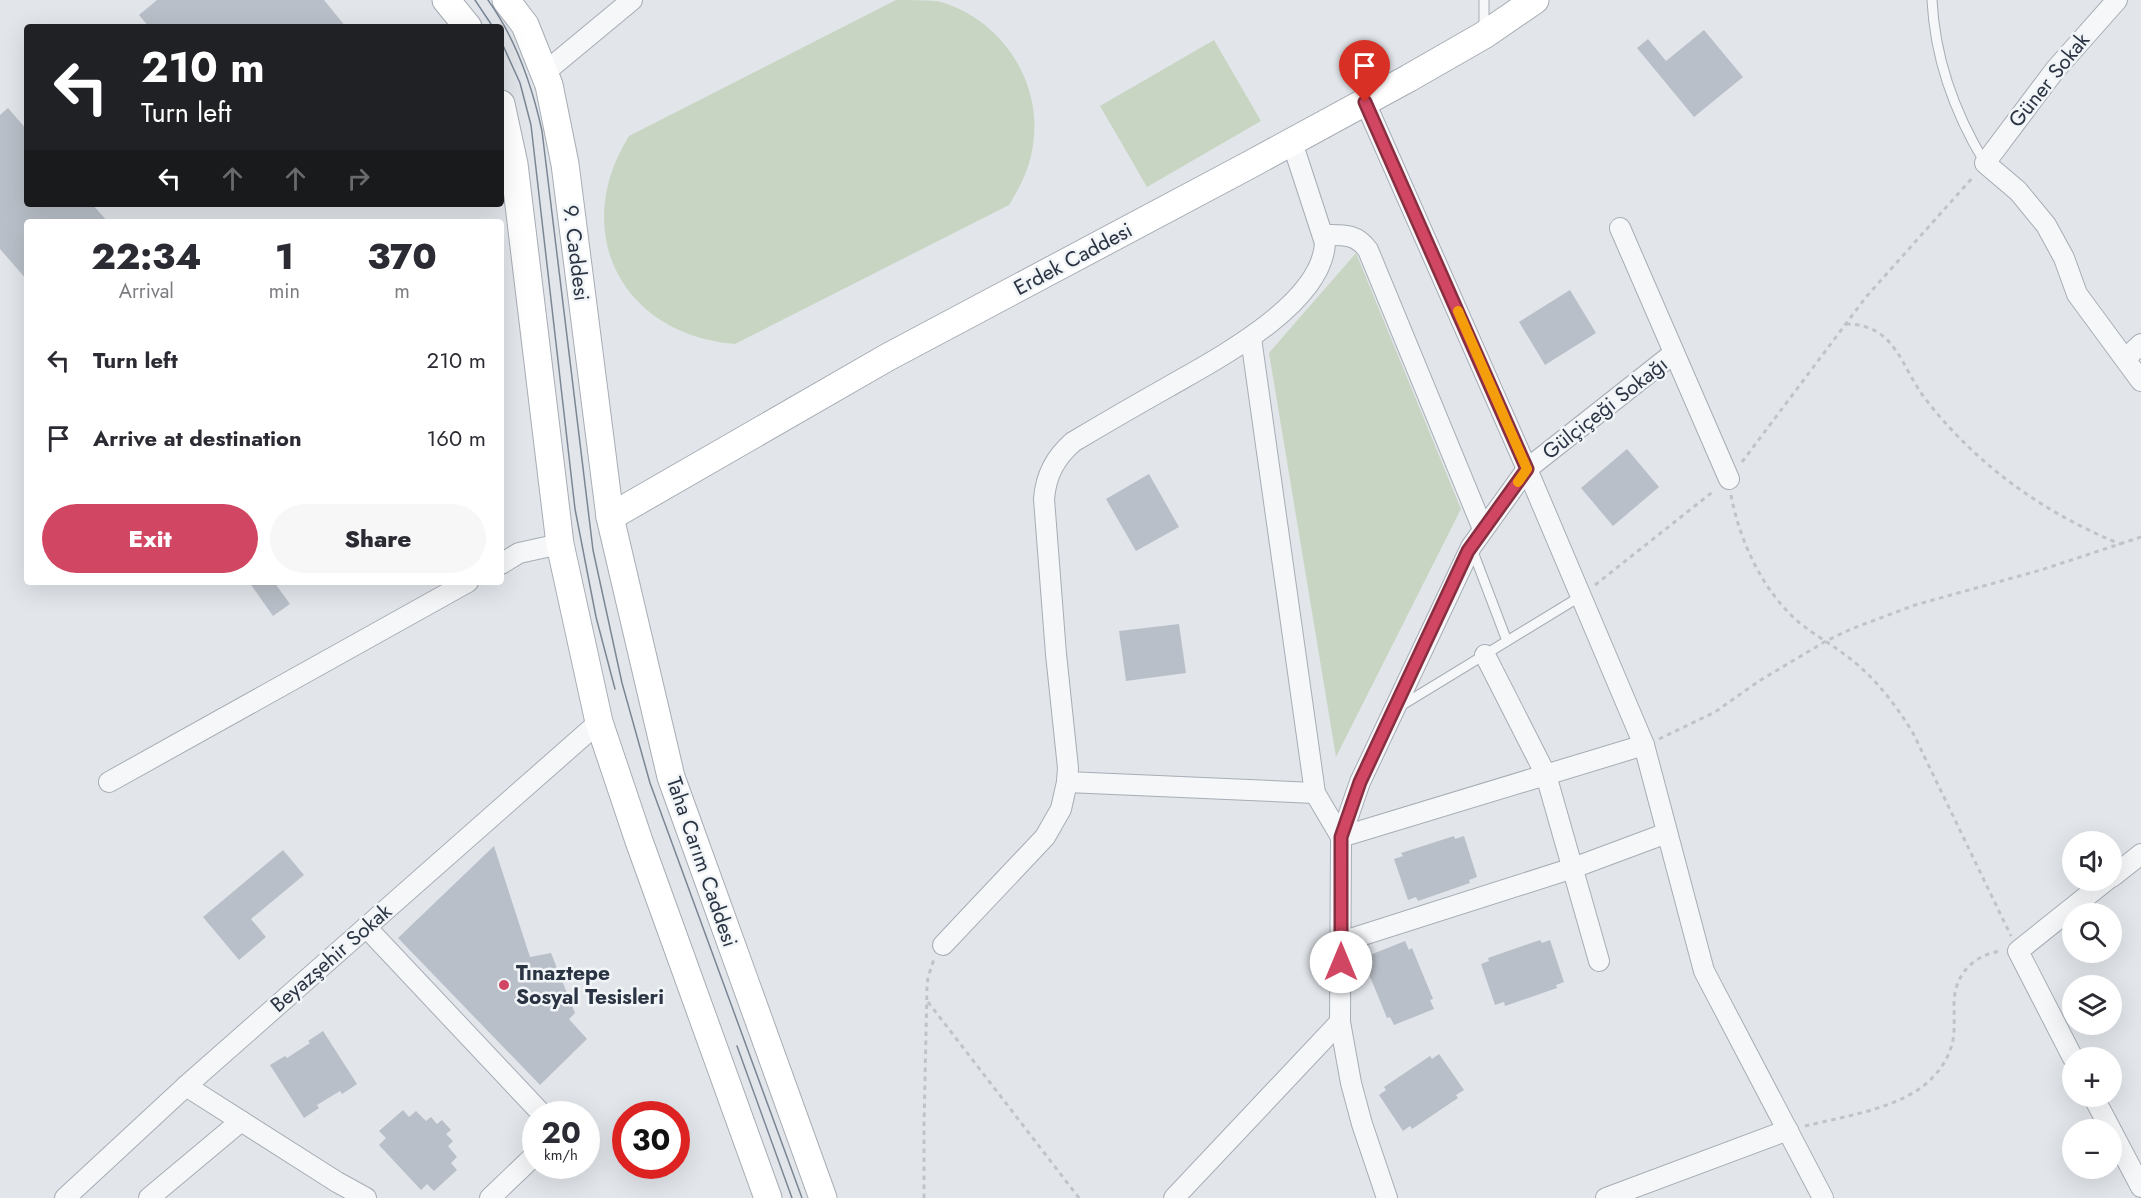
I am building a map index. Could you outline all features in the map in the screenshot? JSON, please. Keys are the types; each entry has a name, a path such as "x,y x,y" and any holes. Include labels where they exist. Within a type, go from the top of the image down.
{"main road":[{"path":"446,0 466,24"},
{"name":"9. Caddesi","path":"506,0 525,25 549,85 565,164 610,517"},
{"name":"Erdek Caddesi","path":"610,517 888,357 1365,102 1484,35 1535,0"},
{"path":"504,118 514,164 560,544 599,722 639,841 768,1198"},
{"name":"Taha Carım Caddesi","path":"610,517 671,777 822,1198"}],"street":[{"path":"544,73 632,0"},
{"name":"Güner Sokak","path":"1985,163 2055,70 2117,0"},
{"path":"1365,102 1527,469 1644,745 1704,971 1823,1198"},
{"path":"943,945 1045,837 1061,808 1067,782 1068,768 1056,654 1044,499 1047,478 1057,458 1073,442 1251,338 1285,309 1315,274 1324,252 1323,235 1292,142"},
{"path":"1985,163 2018,191 2046,225 2064,258 2077,294 2141,381"},
{"path":"1620,228 1729,479"},
{"path":"1323,235 1352,236 1363,243 1368,250 1483,529"},
{"path":"1251,338 1315,793 1341,837 1644,745"},
{"path":"2126,358 2141,344"},
{"name":"Gülçiçeği Sokağı","path":"1387,1198 1351,1083 1340,1022 1341,837 1360,782 1471,547 1483,529 1527,469 1674,353"},
{"path":"504,562 519,553 560,544"},
{"path":"109,782 463,585"},
{"path":"1485,655 1546,775 1599,961"},
{"name":"Beyazşehir Sokak","path":"65,1198 186,1086 599,722"},
{"path":"1067,782 1315,793"},
{"path":"1341,942 1573,868 1667,833"},
{"path":"2122,869 2141,854"},
{"path":"2067,1047 2018,951 2094,891"},
{"path":"366,927 531,1101"},
{"path":"1174,1198 1340,1022"},
{"path":"186,1086 366,1198"},
{"path":"149,1198 241,1121"},
{"path":"1606,1198 1788,1130"},
{"path":"2122,1152 2141,1187"},
{"path":"490,1198 522,1167"}],"lane":[{"path":"1484,0 1484,35"},
{"path":"1932,0 1936,43 1946,81 1962,122 1985,163"},
{"path":"1471,547 1507,641"},
{"path":"1394,711 1581,596"}],"path":[{"path":"1581,596 1729,479 1866,297 1985,163"},
{"path":"1846,324 1867,326 1892,343 1912,381 1931,407 1963,442 2006,480 2066,519 2122,544"},
{"path":"1729,479 1741,531 1766,583 1784,608 1794,618 1851,659 1889,697 1907,723 2018,951 1990,953 1981,956 1965,968 1954,994 1954,1028 1950,1051 1939,1070 1924,1086 1878,1107 1788,1130"},
{"path":"1644,745 1677,732 1715,712 1759,681 1826,641 1872,620 1915,605 2042,570 2141,537"},
{"path":"924,1198 927,1001 931,967 943,945"},
{"path":"927,1001 1079,1198"}],"green space":[{"path":"896,0 937,1 960,9 980,21 998,37 1024,76 1031,98 1034,121 1033,145 1027,169 1009,205 735,344 696,336 662,321 636,300 617,273 606,242 604,208 612,172 629,136"},
{"path":"1214,40 1261,121 1147,187 1100,106"},
{"path":"1356,253 1461,509 1336,757 1269,353"}],"building":[{"path":"157,0 324,0 344,24 146,24 139,15"},
{"path":"1704,30 1743,77 1694,117 1637,48 1648,39 1666,61"},
{"path":"8,108 24,127 24,207 95,207 105,219 24,219 24,277 0,249 0,115"},
{"path":"1570,290 1596,333 1545,365 1519,322"},
{"path":"1627,449 1659,487 1613,526 1581,488"},
{"path":"1149,474 1179,527 1136,551 1106,499"},
{"path":"251,585 276,585 290,604 273,616"},
{"path":"1179,624 1186,673 1126,681 1119,631"},
{"path":"1454,836 1455,839 1464,836 1477,877 1469,880 1470,883 1418,901 1416,897 1408,900 1394,859 1403,856 1401,853"},
{"name":"Tınaztepe Sosyal Tesisleri","path":"494,846 530,957 551,953 575,1013 569,1019 587,1039 540,1085 398,938"},
{"path":"283,850 304,875 251,919 266,937 239,960 203,917"},
{"path":"1540,940 1542,943 1550,940 1564,982 1556,985 1557,988 1505,1006 1504,1002 1495,1005 1481,964 1489,961 1488,958"},
{"path":"1405,941 1409,950 1412,948 1433,999 1430,1000 1434,1009 1394,1025 1390,1017 1387,1018 1366,967 1369,966 1365,957"},
{"path":"323,1031 357,1084 342,1094 340,1091 317,1105 319,1108 304,1118 270,1065 285,1056 287,1058 310,1043 308,1041"},
{"path":"1439,1054 1464,1090 1456,1095 1458,1098 1412,1129 1410,1126 1403,1131 1379,1095 1386,1090 1384,1087 1430,1056 1432,1059"},
{"path":"403,1110 409,1117 416,1111 426,1121 431,1117 437,1124 442,1120 451,1130 446,1134 453,1141 448,1146 457,1157 451,1163 457,1170 434,1191 427,1184 421,1190 379,1145 386,1138 379,1131"}],"tram line":[{"path":"475,0 491,24"},
{"path":"488,0 503,24"},
{"path":"504,25 522,63 542,131 593,550 622,683 650,783 802,1198"},
{"path":"504,48 520,83 531,125 575,509 596,617 615,689"},
{"path":"737,1046 792,1198"}],"slow traffic":[{"path":"1458,311 1527,469 1518,482"}],"place":[{"name":"Tınaztepe Sosyal Tesisleri","path":"504,985"}],"route":[{"path":"1341,962 1341,837 1360,782 1468,551 1527,469 1365,102"}]}
